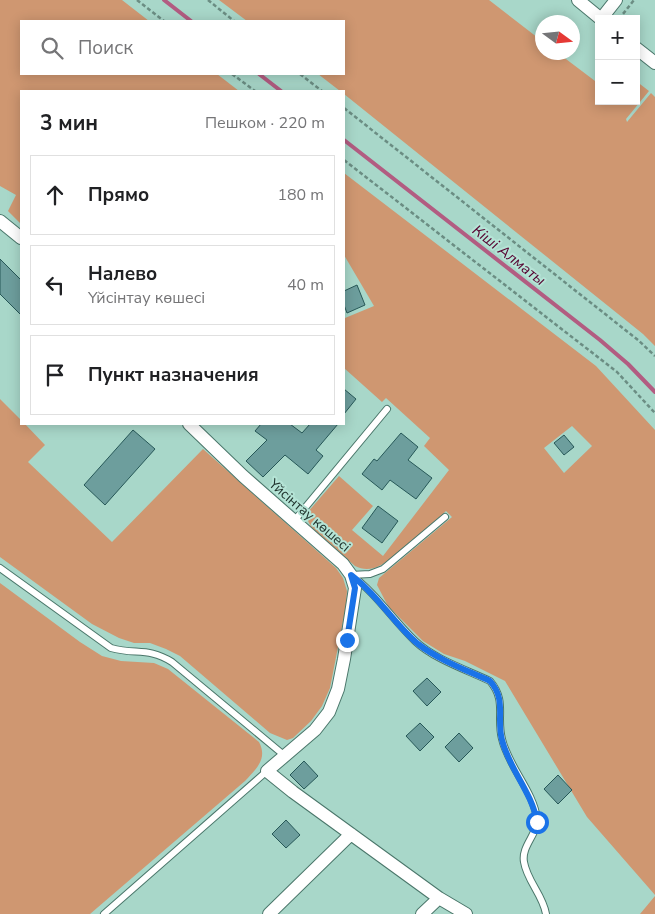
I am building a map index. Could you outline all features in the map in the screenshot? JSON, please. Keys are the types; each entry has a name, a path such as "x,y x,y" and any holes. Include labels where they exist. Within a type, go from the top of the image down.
{"street":[{"path":"578,0 596,15"},
{"path":"604,15 616,0"},
{"path":"640,51 655,63"},
{"path":"0,221 20,237"},
{"name":"Үйсінтау көшесі","path":"190,425 243,476 343,564 351,575"},
{"path":"351,575 355,588 344,659 338,689 329,712 315,730 268,771 293,792 438,898 466,914"},
{"path":"269,914 350,834"},
{"path":"422,914 438,898"}],"lane":[{"path":"294,521 387,409"},
{"path":"351,575 370,574 383,569 445,518"},
{"path":"0,568 111,648 126,652 145,651 161,655 172,662 285,756"},
{"path":"351,575 366,586 417,643 429,652 490,681 496,688 501,700 500,721 502,739 507,754 535,810 537,822 525,849 523,860 527,872 544,904 546,914"},
{"path":"104,914 268,771"}],"path":[{"path":"137,0 163,20"},
{"path":"208,0 233,20"},
{"path":"622,15 634,0"},
{"path":"233,75 253,90"},
{"path":"301,75 321,90"},
{"path":"345,109 638,340 655,356"},
{"path":"345,161 617,372 655,413"}],"shaded area":[{"path":"0,0 122,0 148,20 20,20 20,75 218,75 238,90 20,90 20,223 8,211 16,195 0,186"},
{"path":"219,0 489,0 535,36 535,60 567,60 595,81 595,105 638,105 626,119 627,122 651,93 655,97 655,346 643,334 345,95 345,90 339,90 319,75 345,75 345,20 246,20"},
{"path":"640,84 649,91 640,102"},
{"path":"345,174 596,366 655,430 655,895 587,817 505,681 465,661 444,654 423,641 388,606 377,585 379,578 452,517 446,511 391,559 382,565 366,569 355,566 313,529 308,521 307,513 339,476 373,506 352,530 383,556 449,470 424,446 430,438 386,398 382,402 345,369 345,318 374,306 345,257","holes":["572,426 592,446 564,473 544,448"]},
{"path":"0,399 20,419 20,425 26,425 45,445 28,462 112,542 203,449 336,568 343,578 347,591 346,606 330,688 322,706 311,721 293,738 287,740 270,733 180,656 150,643 134,643 119,638 92,624 0,557"},
{"path":"0,583 102,656 121,661 154,663 168,669 259,742 261,748 260,763 245,781 90,914 0,914"},
{"path":"655,896 655,914 640,914"}],"building":[{"path":"0,259 20,279 20,314 0,294"},
{"path":"357,285 365,305 347,313 345,308 345,291"},
{"path":"345,390 356,399 345,413"},
{"path":"260,425 291,425 302,433 309,425 337,425 316,450 323,456 308,474 285,455 263,477 246,461 267,440 255,431"},
{"path":"133,430 155,449 105,505 84,485"},
{"path":"401,433 418,447 408,460 432,478 416,499 390,480 382,490 362,474 374,459 377,461"},
{"path":"564,435 574,447 564,455 554,443"},
{"path":"378,506 398,521 382,543 362,528"},
{"path":"427,678 441,692 427,706 413,691"},
{"path":"420,723 434,737 420,751 406,736"},
{"path":"459,733 473,748 459,762 445,747"},
{"path":"304,761 318,776 304,789 290,775"},
{"path":"558,775 572,790 558,804 544,789"},
{"path":"286,820 300,835 286,848 272,834"}],"waterway":[{"name":"Кіші Алматы","path":"164,0 190,20"},
{"name":"Кіші Алматы","path":"260,75 280,90"},
{"name":"Кіші Алматы","path":"345,141 600,340 628,364 655,392"}],"route":[{"path":"347,640 355,588 351,575 366,586 417,643 429,652 490,681 496,688 501,700 500,721 502,739 507,754 535,810 537,822"}]}
